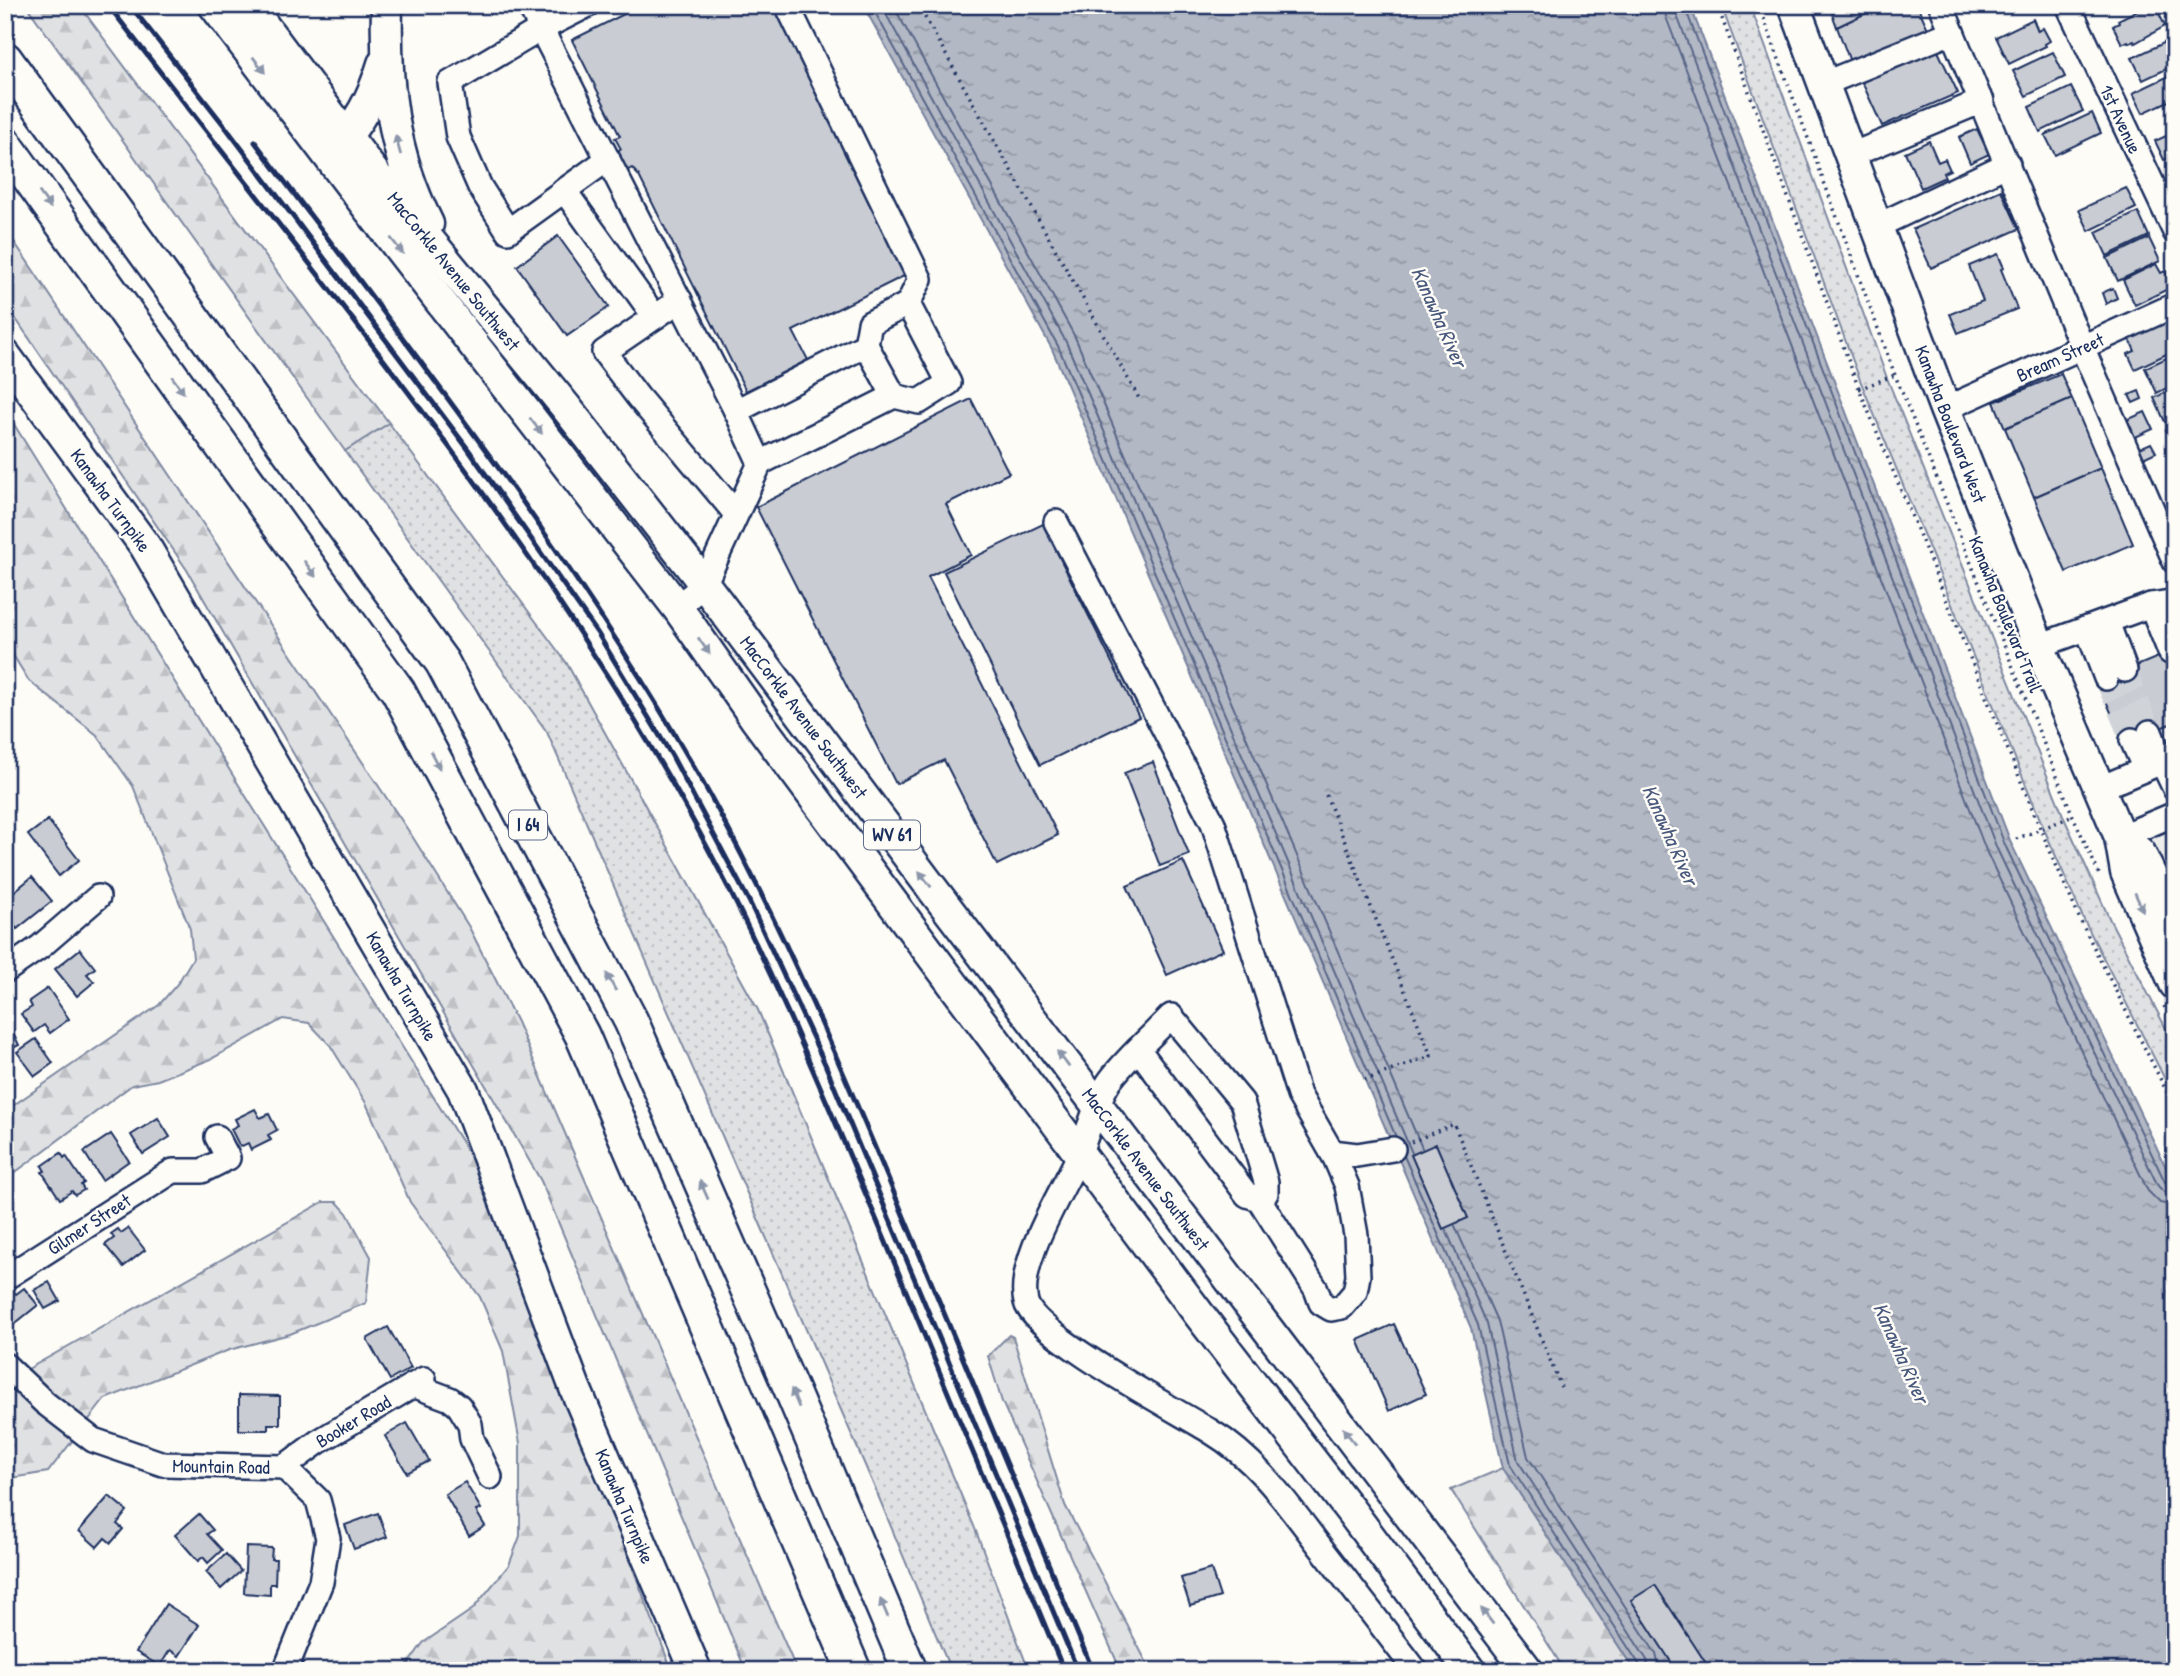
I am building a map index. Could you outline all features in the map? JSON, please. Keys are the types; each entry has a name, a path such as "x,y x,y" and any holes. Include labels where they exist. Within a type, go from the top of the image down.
{"highway":[{"name":"I 64","path":"5,58 442,663 631,1021 910,1671"},
{"name":"I 64","path":"5,145 398,691 582,1034 854,1671"}],"main road":[{"name":"MacCorkle Avenue Southwest","path":"247,5 338,146 677,607 755,718 1198,1313 1470,1671"},
{"path":"387,5 386,57 396,141 415,198 470,293"},
{"name":"Kanawha Boulevard West","path":"1794,5 1945,409 2039,646 2120,837 2126,872 2168,993"},
{"name":"MacCorkle Avenue Southwest","path":"221,7 338,146 470,293 565,406 704,584 1528,1671"},
{"path":"338,146 363,114 376,88 386,57"},
{"name":"Kanawha Turnpike","path":"5,355 145,546 463,1090 575,1388 696,1671"},
{"name":"Kanawha Boulevard West","path":"2120,837 2140,853 2175,925"}],"street":[{"path":"529,5 760,463"},
{"path":"787,5 920,279 908,304 870,323 866,345 894,396"},
{"path":"1941,5 2082,347 2175,562"},
{"name":"1st Avenue","path":"2068,5 2175,232"},
{"path":"575,8 450,83 458,137 480,187 508,230 608,159"},
{"path":"1823,85 1952,32"},
{"path":"1849,156 1982,101"},
{"path":"1875,227 2008,164"},
{"path":"564,190 655,317"},
{"path":"680,300 604,352 736,514"},
{"path":"677,607 704,584 760,463 894,396 919,402 949,383 908,304"},
{"name":"Bream Street","path":"1945,409 2175,305"},
{"path":"736,411 866,345"},
{"path":"1056,522 1213,823 1299,1095 1332,1152 1347,1186 1356,1235 1358,1276 1355,1292 1342,1307 1331,1309 1321,1303 1316,1289 1259,1199 1247,1195 1139,1050"},
{"path":"2039,646 2151,605 2170,602 2175,606"},
{"path":"2151,605 2170,652"},
{"path":"2097,625 2116,674"},
{"path":"2141,736 2175,789"},
{"path":"2098,789 2160,762"},
{"path":"2120,837 2175,814"},
{"path":"5,971 40,947 98,897"},
{"path":"1259,1199 1266,1193 1266,1182 1242,1102 1171,1016 1110,1081 1097,1105 1079,1153 1031,1254 1024,1283 1026,1304 1041,1322 1084,1357 1214,1433 1246,1460 1277,1491 1416,1671"},
{"name":"Gilmer Street","path":"5,1278 173,1171 201,1171 228,1158 217,1137"},
{"path":"1332,1152 1357,1155 1393,1150"},
{"name":"Mountain Road","path":"5,1365 45,1403 93,1440 163,1464 284,1467 318,1500 328,1538 321,1582 285,1671"},
{"name":"Booker Road","path":"284,1467 318,1442 419,1382 459,1406 470,1424 472,1439 490,1477"}],"path":[{"path":"918,5 1140,400"},
{"path":"1717,5 1859,389 2041,830 2081,922 2175,1108"},
{"name":"Kanawha Boulevard Trail","path":"1759,5 1895,375 2073,816 2103,883"},
{"path":"1859,389 1895,375"},
{"path":"1326,795 1431,1056 1365,1080"},
{"path":"2016,839 2073,816"},
{"path":"2168,993 2175,1027"},
{"path":"1393,1150 1454,1124 1561,1387"}],"shaded area":[{"path":"2175,813 2175,925 2120,837"}],"green space":[{"path":"26,5 79,5 389,423 345,451"},
{"path":"1721,5 1750,5 1887,378 2065,820 2110,920 2175,1046 2175,1099 2084,920 2044,829 1860,380"},
{"path":"5,228 412,836 469,927 517,1022 797,1671 746,1671 541,1181 187,570 5,303"},
{"path":"5,410 484,1178 672,1671 403,1671 423,1643 473,1609 509,1565 520,1536 520,1443 503,1351 480,1297 410,1202 366,1103 330,1045 309,1023 283,1019 211,1059 158,1080 132,1085 5,1180 5,1111 159,1005 178,983 193,958 190,929 133,786 97,735 29,681 5,642"},
{"path":"389,423 566,662 758,1010 974,1526 1029,1671 951,1671 877,1493 547,732 345,451"},
{"path":"323,1202 337,1202 347,1213 371,1257 366,1303 290,1334 229,1350 105,1399 48,1472 5,1479 5,1382"},
{"path":"1009,1335 1013,1337 1065,1505 1151,1671 1121,1671 1002,1402 988,1356"},
{"path":"1503,1468 1635,1671 1565,1671 1451,1490"}],"water":[{"name":"Kanawha River","path":"863,5 1690,5 2011,843 2175,1186 2175,1671 1635,1671 1503,1468 1471,1328 1052,349"}],"building":[{"path":"642,5 775,5 910,273 793,331 808,360 746,391 639,176 632,168 623,173 613,153 621,149 615,138 620,136 572,40"},
{"path":"1836,5 1883,5 1837,27 1830,8"},
{"path":"1883,5 1917,5 1929,31 1852,67 1837,27"},
{"path":"2148,5 2155,5 2165,26 2135,43 2128,41 2122,44 2113,26 2119,23 2118,20"},
{"path":"2033,19 2038,31 2043,28 2050,41 2046,46 2009,64 1996,37"},
{"path":"2172,39 2175,45 2175,65 2143,80 2132,58"},
{"path":"1937,49 1958,93 1882,126 1862,82"},
{"path":"2053,52 2065,77 2026,96 2013,71"},
{"path":"2175,73 2175,98 2143,113 2133,93"},
{"path":"2071,87 2083,111 2040,132 2029,107"},
{"path":"2092,113 2101,133 2055,155 2045,135"},
{"path":"1977,129 1989,154 1970,163 1959,137"},
{"path":"2175,132 2175,155 2164,160 2155,141"},
{"path":"1929,141 1938,162 1945,159 1950,170 1943,173 1945,177 1921,188 1905,152"},
{"path":"2126,188 2136,208 2089,231 2079,210"},
{"path":"2001,190 2019,229 1931,268 1913,229"},
{"path":"2138,212 2149,236 2107,256 2096,232"},
{"path":"558,236 609,307 567,336 517,266"},
{"path":"2149,238 2160,261 2118,281 2107,258"},
{"path":"1998,254 2017,309 1958,333 1950,314 1983,301 1969,266"},
{"path":"2156,264 2161,273 2165,271 2171,284 2167,286 2168,289 2135,305 2123,280"},
{"path":"2113,288 2117,298 2106,304 2102,293"},
{"path":"2167,320 2169,325 2175,322 2175,350 2135,369 2128,354 2135,351 2129,338"},
{"path":"2175,354 2175,384 2157,393 2145,368"},
{"path":"2061,374 2072,399 2005,428 1994,402"},
{"path":"2175,388 2175,418 2165,422 2154,398"},
{"path":"2139,391 2142,399 2133,403 2129,395"},
{"path":"971,399 1009,473 946,504 971,555 928,577 1058,835 997,865 944,760 896,784 756,507"},
{"path":"2072,399 2101,468 2034,497 2005,428"},
{"path":"2145,412 2153,429 2129,440 2120,423"},
{"path":"2175,421 2175,440 2172,441 2166,430 2171,427 2169,424"},
{"path":"2151,443 2156,452 2137,461 2133,451"},
{"path":"2101,468 2133,544 2066,572 2034,497"},
{"path":"1043,524 1139,717 1040,765 944,572"},
{"path":"2175,650 2175,722 2124,743 2098,682"},
{"path":"1153,762 1189,855 1160,866 1124,773"},
{"path":"48,820 79,860 59,876 28,835"},
{"path":"1183,861 1223,950 1167,975 1127,886"},
{"path":"32,877 52,901 17,929 5,915 5,899"},
{"path":"80,949 95,968 87,974 94,982 77,996 55,969"},
{"path":"48,988 69,1019 50,1033 44,1025 34,1032 21,1014 32,1007 29,1001"},
{"path":"5,1016 19,1045 5,1052"},
{"path":"36,1039 53,1063 35,1076 17,1052"},
{"path":"255,1109 260,1118 269,1114 277,1130 268,1135 271,1140 251,1150 248,1143 240,1147 231,1129 238,1125 235,1119"},
{"path":"158,1118 170,1137 143,1154 131,1135"},
{"path":"111,1134 129,1161 102,1180 84,1152"},
{"path":"1436,1144 1468,1218 1443,1229 1411,1155"},
{"path":"61,1153 64,1158 66,1156 84,1183 81,1185 84,1190 75,1195 72,1191 60,1199 42,1172 45,1171 42,1166"},
{"path":"128,1228 145,1250 123,1267 105,1245 114,1238 111,1234 118,1229 121,1233"},
{"path":"49,1282 60,1301 45,1309 34,1290"},
{"path":"24,1288 38,1305 7,1330 5,1297 13,1290 16,1294"},
{"path":"1394,1324 1426,1394 1389,1411 1358,1340"},
{"path":"388,1327 411,1368 390,1380 367,1339"},
{"path":"239,1395 280,1396 280,1424 268,1424 268,1430 239,1430"},
{"path":"407,1423 429,1461 407,1473 385,1436"},
{"path":"465,1482 481,1509 476,1511 485,1526 469,1536 445,1494"},
{"path":"109,1496 127,1511 117,1524 123,1529 111,1543 105,1538 97,1547 79,1531"},
{"path":"378,1513 387,1537 354,1549 345,1525"},
{"path":"199,1514 213,1530 207,1534 222,1550 208,1563 203,1557 198,1561 175,1535"},
{"path":"246,1547 272,1548 271,1559 276,1559 275,1584 270,1584 270,1595 244,1593"},
{"path":"226,1554 241,1571 221,1589 206,1572"},
{"path":"1211,1569 1220,1597 1190,1606 1181,1578"},
{"path":"1655,1585 1711,1671 1677,1671 1631,1600"},
{"path":"166,1604 199,1625 179,1656 170,1650 160,1666 136,1652"}],"tunnel":[{"path":"2125,670 2150,732"},
{"path":"2106,678 2132,740"}],"railway":[{"path":"108,5 456,456 555,597 648,742 745,920 794,1026 1064,1671"},
{"path":"130,5 468,449 598,634 672,756 749,901 825,1064 1078,1671"},
{"path":"255,142 436,382 552,544 662,712 712,799 766,903 839,1062 1093,1671"}]}
